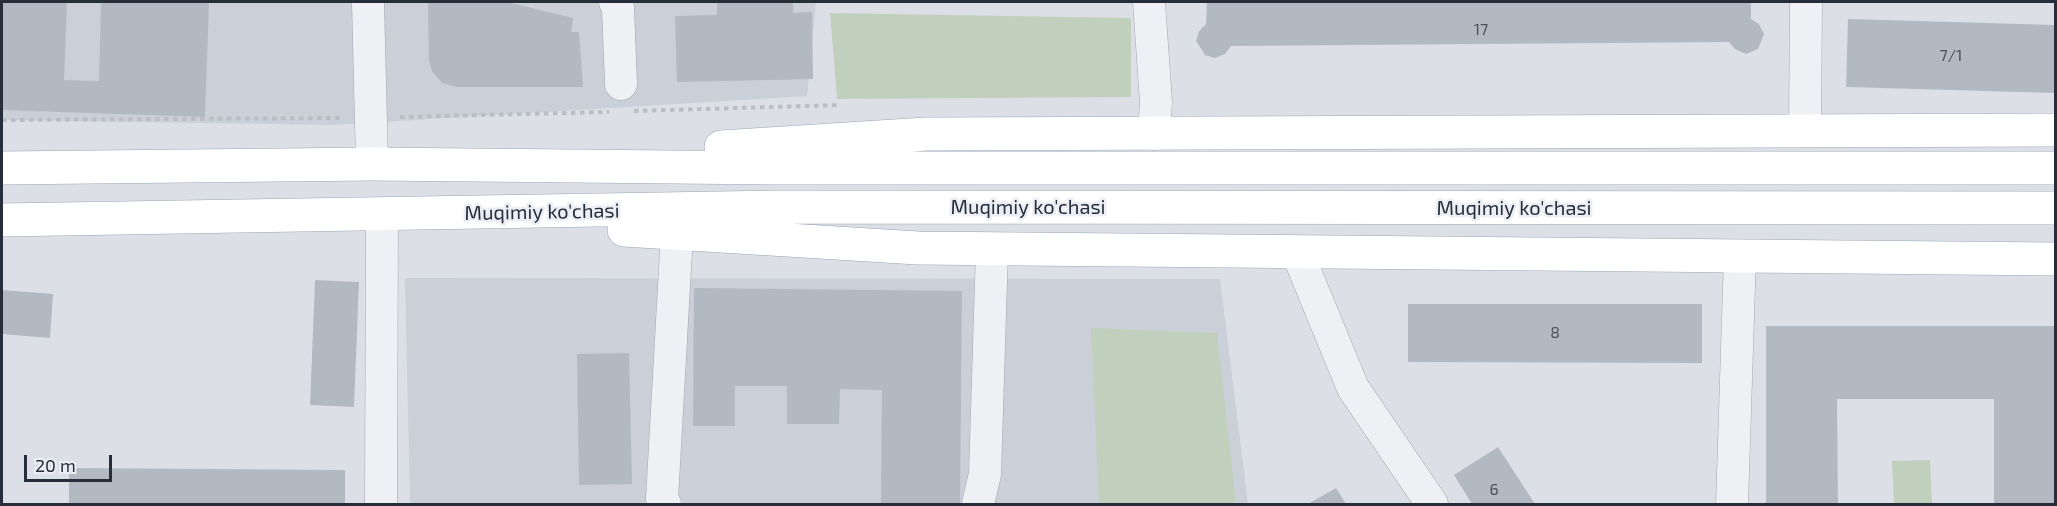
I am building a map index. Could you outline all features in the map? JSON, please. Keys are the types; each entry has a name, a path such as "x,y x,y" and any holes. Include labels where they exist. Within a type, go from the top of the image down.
{"main road":[{"path":"372,164 769,145 926,134 2055,130"},
{"name":"Muqimiy ko'chasi","path":"2,168 372,164 774,168 2055,168"},
{"name":"Muqimiy ko'chasi","path":"2,220 779,207 2055,208"},
{"path":"382,215 918,248 2055,259"}],"lane":[{"path":"368,2 372,164"},
{"path":"615,2 618,8 621,84"},
{"path":"1149,2 1156,102 1154,134"},
{"path":"1805,131 1806,2"},
{"path":"381,504 382,215"},
{"path":"665,504 662,499 677,233"},
{"path":"978,504 984,474 992,249"},
{"path":"1297,252 1353,388 1432,504"},
{"path":"1732,504 1740,256"}],"shaded area":[{"path":"2,2 816,2 807,96 333,125 2,120"},
{"path":"405,278 1220,279 1248,504 410,504"}],"green space":[{"path":"830,13 1131,18 1131,97 837,99"},
{"path":"1091,328 1217,333 1236,504 1099,504"},
{"path":"1930,460 1932,504 1894,504 1892,461"}],"building":[{"path":"2,2 67,2 64,80 99,81 101,2 209,2 205,117 2,110"},
{"path":"428,2 507,2 573,18 571,32 579,32 583,87 457,87 442,83 432,71 429,61"},
{"path":"717,2 793,2 793,13 812,12 813,79 677,82 675,16 717,15"},
{"path":"1207,2 1751,2 1751,19 1759,24 1764,34 1758,49 1746,54 1735,49 1729,42 1231,46 1225,54 1215,58 1205,55 1196,41 1199,31 1206,24"},
{"path":"1848,19 2056,25 2056,93 1846,87"},
{"path":"315,280 359,282 354,407 310,405"},
{"path":"694,288 962,291 960,504 881,504 882,390 840,389 839,424 787,424 787,386 735,386 735,426 693,426"},
{"path":"2,290 53,294 50,338 2,334"},
{"path":"1408,304 1702,304 1702,363 1408,362"},
{"path":"1766,326 2056,326 2056,504 1994,504 1994,399 1837,399 1838,504 1766,504"},
{"path":"629,353 632,484 579,485 577,354"},
{"path":"1498,447 1535,504 1472,504 1454,475"},
{"path":"69,468 345,470 345,504 69,504"},
{"path":"1336,488 1346,504 1308,504"}]}
